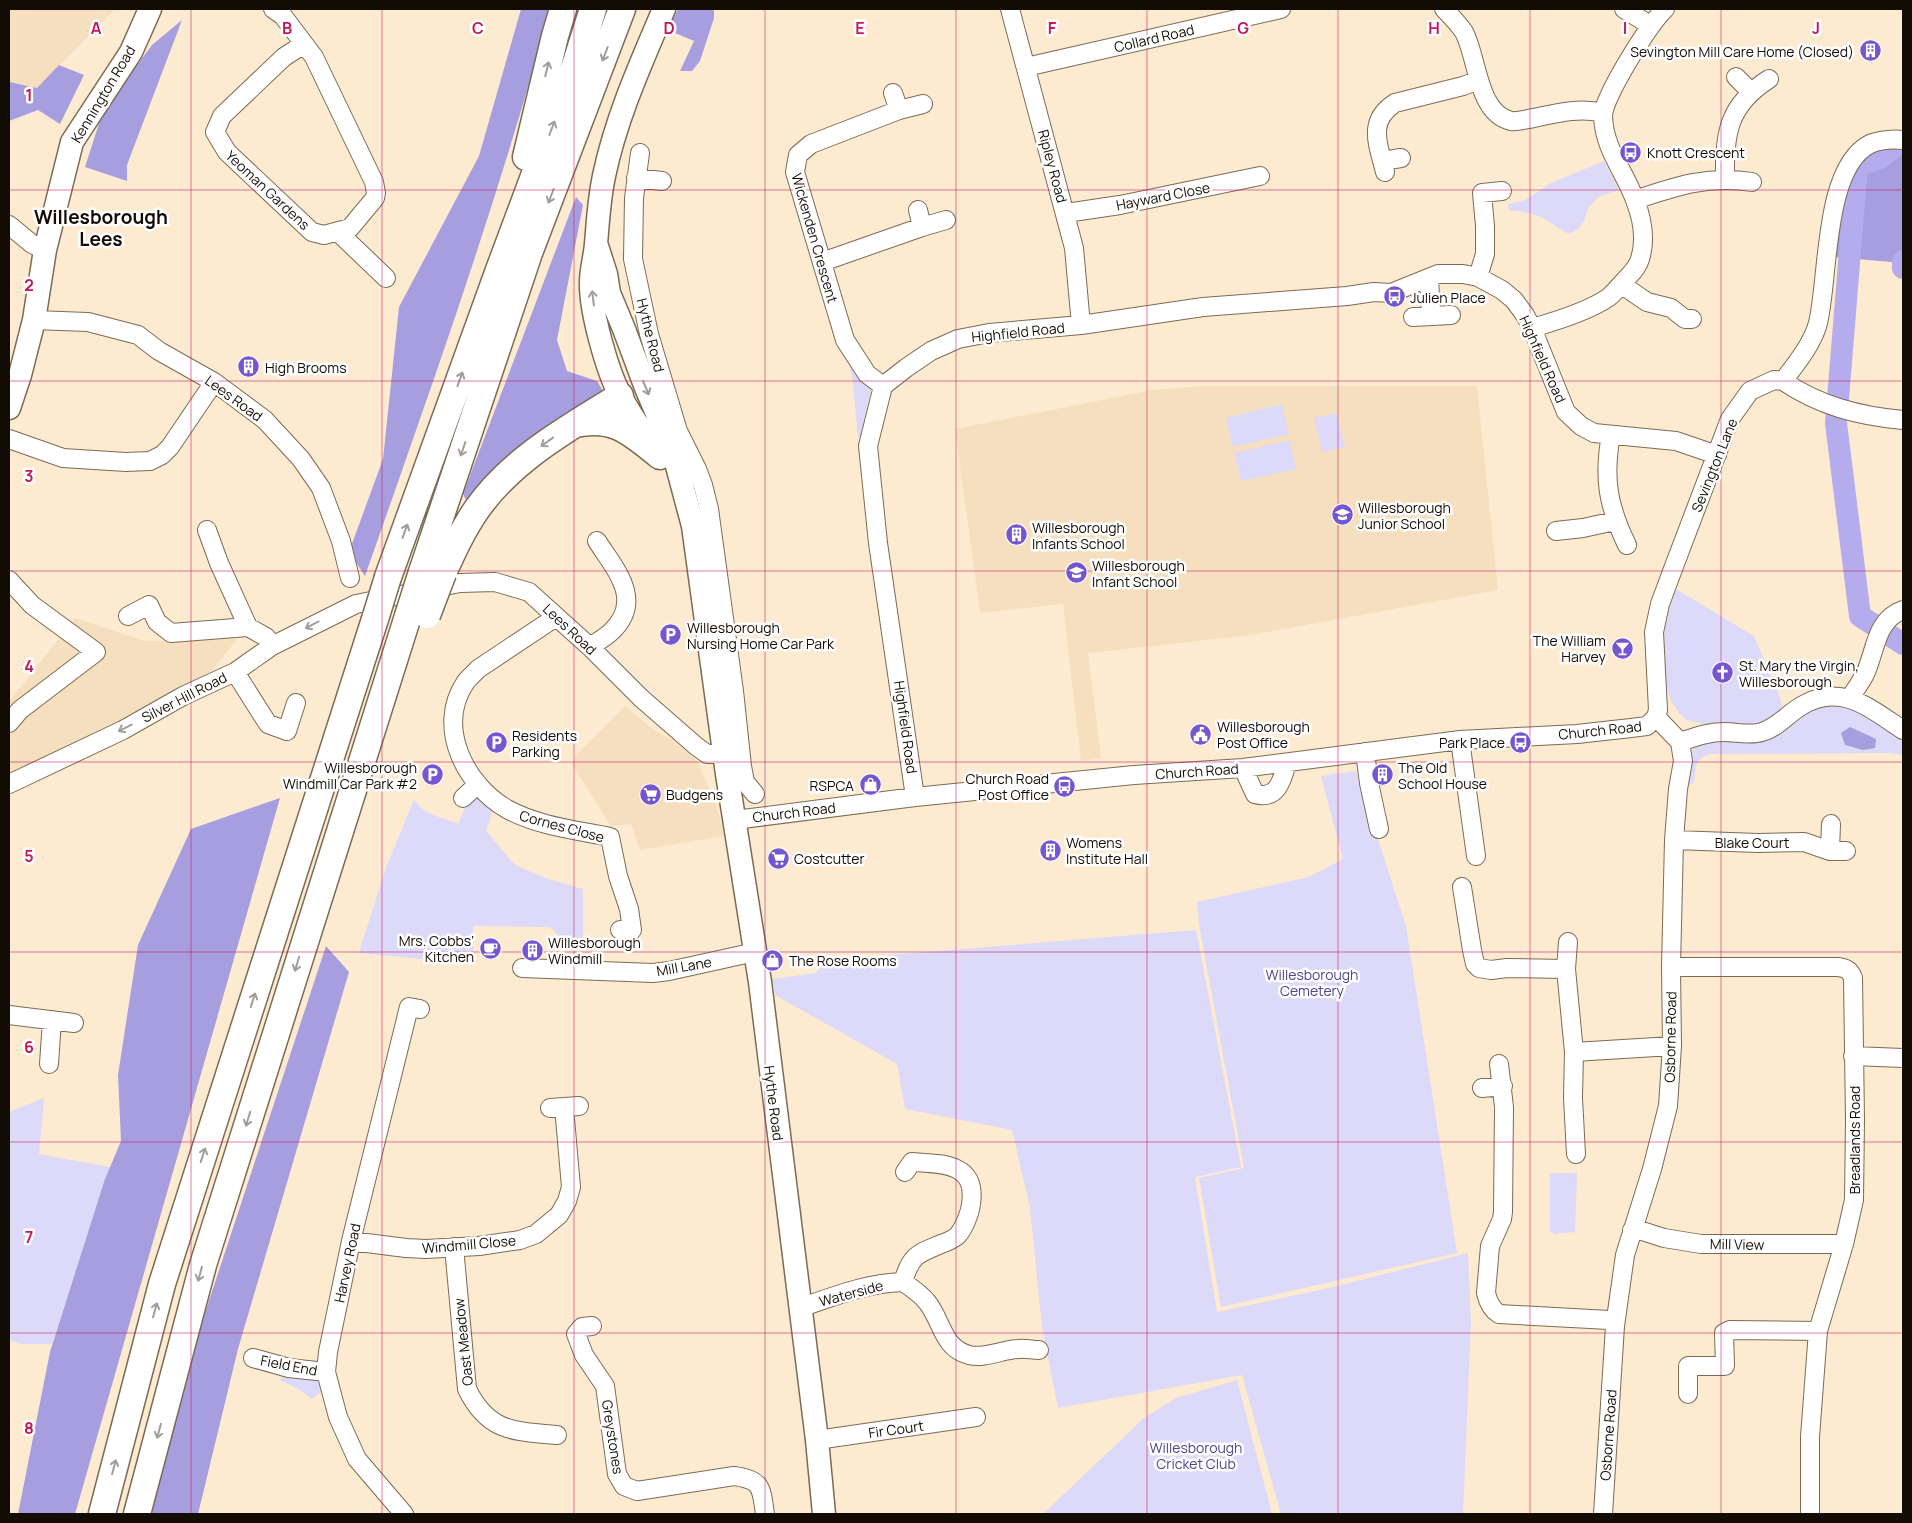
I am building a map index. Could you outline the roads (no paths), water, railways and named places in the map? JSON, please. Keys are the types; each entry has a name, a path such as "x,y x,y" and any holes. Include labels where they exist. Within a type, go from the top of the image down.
{"highway":[{"path":"499,270 563,9"},
{"path":"102,1514 162,1284 366,610 388,577 574,69 592,9"},
{"path":"136,1514 203,1265 312,917 432,573 529,253 622,9"},
{"path":"432,573 458,540 478,508 499,483 533,452 620,396"},
{"path":"574,424 601,421 619,427 637,437 660,456"}],"main road":[{"name":"Hythe Road","path":"664,9 629,92 611,147 598,211 591,283 594,309 605,356 620,396 660,456 693,488"},
{"name":"Kennington Road","path":"9,408 14,373 34,320 45,250 72,142 130,52 150,11"},
{"name":"Hythe Road","path":"596,243 606,274 609,293 646,388 673,451 693,488 693,526 725,692 724,754 755,952 817,1440 824,1514"},
{"path":"609,293 610,328 627,381 626,390 620,396"}],"street":[{"path":"273,9 283,16 314,56 374,182 376,193 372,204 350,228 338,232 386,278"},
{"name":"Ripley Road","path":"1010,9 1074,248 1081,325"},
{"name":"Collard Road","path":"1026,67 1281,9"},
{"path":"1444,9 1464,32 1486,99 1501,117 1513,121 1568,111 1595,111 1603,113"},
{"path":"1624,9 1650,25"},
{"path":"1532,328 1597,304 1619,287 1640,261 1643,235 1635,200 1608,146 1604,135 1603,113 1609,96 1650,25 1665,9"},
{"name":"Yeoman Gardens","path":"304,44 284,57 222,116 215,132 227,152 312,232 324,235 338,232"},
{"path":"1736,77 1751,92"},
{"path":"1401,158 1384,166 1376,131 1381,114 1388,107 1395,103 1463,86 1479,80"},
{"path":"1725,178 1725,149 1728,130 1737,109 1751,92 1769,80"},
{"path":"894,93 898,110"},
{"name":"Wickenden Crescent","path":"883,386 867,374 845,340 795,172 798,155 811,144 898,110 923,104"},
{"path":"1899,140 1870,144 1858,153 1848,167 1837,193 1818,324 1801,358 1783,381 1803,394 1827,405 1873,418 1903,420"},
{"name":"Hythe Road","path":"640,153 634,198 633,259 649,334 693,488"},
{"name":"Hayward Close","path":"1066,213 1120,205 1260,176"},
{"path":"636,178 662,181"},
{"path":"1635,200 1681,185 1725,178 1752,182"},
{"path":"1478,277 1485,254 1486,226 1482,193 1502,191"},
{"path":"822,262 920,218 946,220"},
{"path":"9,225 32,244 45,250"},
{"name":"Highfield Road","path":"915,797 869,469 868,446 883,386 931,351 958,339 1081,325 1203,307 1347,296 1374,292 1391,293 1438,274 1448,273 1478,277 1502,290 1514,300 1525,315 1566,412 1581,426 1594,433 1676,441 1717,455"},
{"path":"1429,278 1431,316"},
{"path":"1619,287 1628,289 1646,302 1672,308 1685,319 1692,319"},
{"path":"1413,317 1451,314"},
{"name":"Lees Road","path":"34,320 88,322 138,335 159,351 214,382 265,420 301,459 321,488 341,541 350,578"},
{"name":"Sevington Lane","path":"1656,717 1658,710 1654,632 1660,604 1730,419 1750,391 1774,380 1783,381"},
{"path":"9,438 63,458 126,462 150,461 162,455 170,447 214,382"},
{"path":"1611,435 1607,480 1615,521 1627,545"},
{"path":"1556,531 1583,528 1615,521"},
{"path":"207,530 219,563 248,628"},
{"path":"590,647 613,630 627,610 626,592 619,576 597,541"},
{"path":"9,580 32,605 96,652 20,710 9,723"},
{"name":"Lees Road","path":"366,610 460,583 495,582 529,592 590,647 641,698 696,746 707,754 724,754"},
{"path":"128,616 149,606 157,622 171,632 248,628 266,637 272,646"},
{"name":"Silver Hill Road","path":"9,784 123,730 183,696 235,672 272,646 366,610"},
{"path":"1850,698 1865,675 1881,629 1894,613 1903,610"},
{"name":"Cornes Close","path":"556,616 478,669 465,682 458,696 453,714 453,732 466,768 478,784 501,805 528,819 610,837 618,876 629,908 632,930 620,930"},
{"path":"235,672 268,724 287,731 296,703"},
{"name":"Hythe Road","path":"725,692 745,782 754,794"},
{"path":"1656,717 1680,742 1704,733 1759,733 1779,725 1788,715 1804,704 1820,698 1837,696 1850,698 1903,730"},
{"name":"Church Road","path":"735,820 915,797 1134,775 1243,768 1460,740 1577,734 1631,728 1647,726 1656,717"},
{"path":"1460,740 1476,856"},
{"name":"Osborne Road","path":"1603,1514 1615,1326 1625,1255 1652,1170 1668,1106 1672,1046 1671,967 1674,840 1678,789 1683,761 1680,742"},
{"path":"1365,752 1369,783 1379,829"},
{"path":"1243,768 1255,794 1263,796 1274,792 1282,780 1287,763"},
{"path":"462,798 478,784"},
{"name":"Blake Court","path":"1674,840 1739,843 1804,842 1838,851 1831,824"},
{"path":"1462,887 1472,950 1479,968 1491,970 1506,968 1566,969"},
{"path":"1568,942 1566,969 1574,1052 1573,1098 1576,1154"},
{"name":"Mill Lane","path":"522,968 669,972 755,952"},
{"name":"Breadlands Road","path":"1671,967 1846,968 1851,973 1854,984 1854,1200 1844,1244 1818,1331 1810,1437 1810,1514"},
{"name":"Harvey Road","path":"404,1514 357,1459 342,1429 334,1407 326,1372 328,1352 351,1242 409,1006 420,1009"},
{"path":"9,1015 74,1023"},
{"path":"48,1064 52,1020"},
{"path":"1574,1052 1672,1046"},
{"path":"1853,1056 1903,1058"},
{"path":"1499,1064 1504,1107 1503,1212 1502,1219 1490,1246 1486,1293 1488,1300 1499,1314 1608,1320 1615,1326"},
{"path":"1482,1088 1503,1086"},
{"name":"Windmill Close","path":"351,1242 406,1248 454,1247 520,1240 536,1234 560,1215 571,1187 564,1107"},
{"path":"908,1161 954,1167 971,1182 973,1191 971,1209 958,1235 914,1257 903,1282 926,1300 934,1312 948,1342 960,1351 970,1355 982,1356 1018,1349 1039,1350"},
{"name":"Mill View","path":"1632,1230 1639,1230 1671,1240 1701,1244 1844,1244"},
{"name":"Oast Meadow","path":"454,1247 467,1389 475,1405 486,1416 502,1427 522,1432 557,1435"},
{"name":"Waterside","path":"800,1308 873,1285 903,1282"},
{"name":"Greystones","path":"592,1326 582,1327 576,1334 584,1355 605,1386 617,1474 624,1486 638,1491 734,1476 750,1478 761,1490 765,1514"},
{"path":"1688,1394 1688,1366 1725,1366 1724,1333 1730,1330 1818,1331"},
{"name":"Field End","path":"253,1358 289,1368 326,1372"},
{"name":"Fir Court","path":"817,1440 976,1417"}],"waterway":[{"path":"1903,141 1878,159 1857,165 1836,423 1860,616 1903,644"},
{"path":"1903,261 1903,268"}],"place":[{"name":"Sevington Mill Care Home (Closed)","path":"1870,51"},
{"name":"Knott Crescent","path":"1631,152"},
{"name":"Julien Place","path":"1394,297"},
{"name":"High Brooms","path":"249,367"},
{"name":"Willesborough Junior School","path":"1342,515"},
{"name":"Willesborough Infants School","path":"1016,535"},
{"name":"Willesborough Infant School","path":"1076,573"},
{"name":"Willesborough Nursing Home Car Park","path":"671,635"},
{"name":"The William Harvey","path":"1622,648"},
{"name":"St. Mary the Virgin, Willesborough","path":"1723,673"},
{"name":"Willesborough Post Office","path":"1201,734"},
{"name":"Park Place","path":"1521,742"},
{"name":"Residents Parking","path":"496,743"},
{"name":"Willesborough Windmill Car Park #2","path":"433,775"},
{"name":"The Old School House","path":"1382,775"},
{"name":"RSPCA","path":"870,785"},
{"name":"Church Road Post Office","path":"1065,786"},
{"name":"Budgens","path":"650,794"},
{"name":"Womens Institute Hall","path":"1050,850"},
{"name":"Costcutter","path":"778,858"},
{"name":"Mrs. Cobbs’ Kitchen","path":"490,948"},
{"name":"Willesborough Windmill","path":"532,950"},
{"name":"The Rose Rooms","path":"773,960"}],"district":[{"name":"Willesborough Lees","path":"101,228"}],"park label":[{"name":"Willesborough Cemetery","path":"1312,982"},
{"name":"Willesborough Cricket Club","path":"1196,1455"}]}
